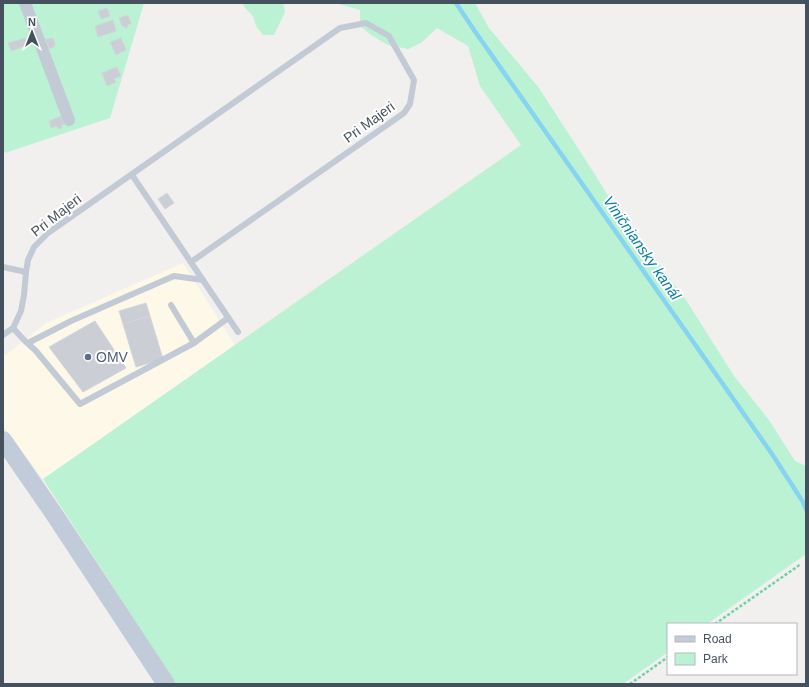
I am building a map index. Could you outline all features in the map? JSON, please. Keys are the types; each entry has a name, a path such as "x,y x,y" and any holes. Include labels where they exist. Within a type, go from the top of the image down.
{"main road":[{"path":"3,440 56,517 166,684"}],"street":[{"path":"26,3 70,120"}],"lane":[{"name":"Pri Majeri","path":"13,328 21,311 28,260 34,248 48,233 340,28 366,23 389,36 414,80 410,104 404,113 191,262"},
{"path":"132,175 238,332"},
{"path":"3,268 26,272"},
{"path":"28,343 71,321 174,276 203,280"},
{"path":"171,305 194,343"},
{"path":"3,335 13,328 36,351 80,404 194,343 228,318"}],"path":[{"path":"716,623 801,564"},
{"path":"630,684 667,658"}],"shaded area":[{"path":"183,263 235,345 43,479 3,426 3,357 46,323"}],"green space":[{"path":"3,3 144,3 110,118 5,153 3,148"},
{"path":"242,3 283,3 285,12 274,35 263,35 256,26 253,16"},
{"path":"337,3 475,3 489,28 539,88 628,228 656,260 686,300 734,376 769,420 795,461 806,466 806,554 708,623 667,623 667,653 623,684 176,684 43,479 521,145 480,86 468,46 437,28 421,43 408,49 388,45 371,35 360,26 360,10"}],"building":[{"path":"107,8 110,16 101,19 98,11"},
{"path":"128,15 131,24 127,25 128,27 125,28 122,26 119,18"},
{"path":"113,20 116,31 98,37 95,26"},
{"path":"26,38 28,45 11,51 8,43"},
{"path":"53,38 55,44 54,47 49,49 46,39"},
{"path":"121,38 126,50 116,55 110,42"},
{"path":"117,67 121,76 114,79 116,82 107,86 102,73"},
{"path":"61,116 64,124 61,125 62,128 58,129 57,126 51,128 49,121"},
{"path":"167,193 174,203 165,209 158,199"},
{"path":"146,303 150,316 123,324 119,311"},
{"path":"150,316 163,359 136,367 123,324"},
{"name":"OMV","path":"95,321 126,368 83,392 49,347"}],"waterway":[{"name":"Viničniansky kanál","path":"456,3 772,454 806,509"}],"place":[{"name":"OMV","path":"88,357"}]}
